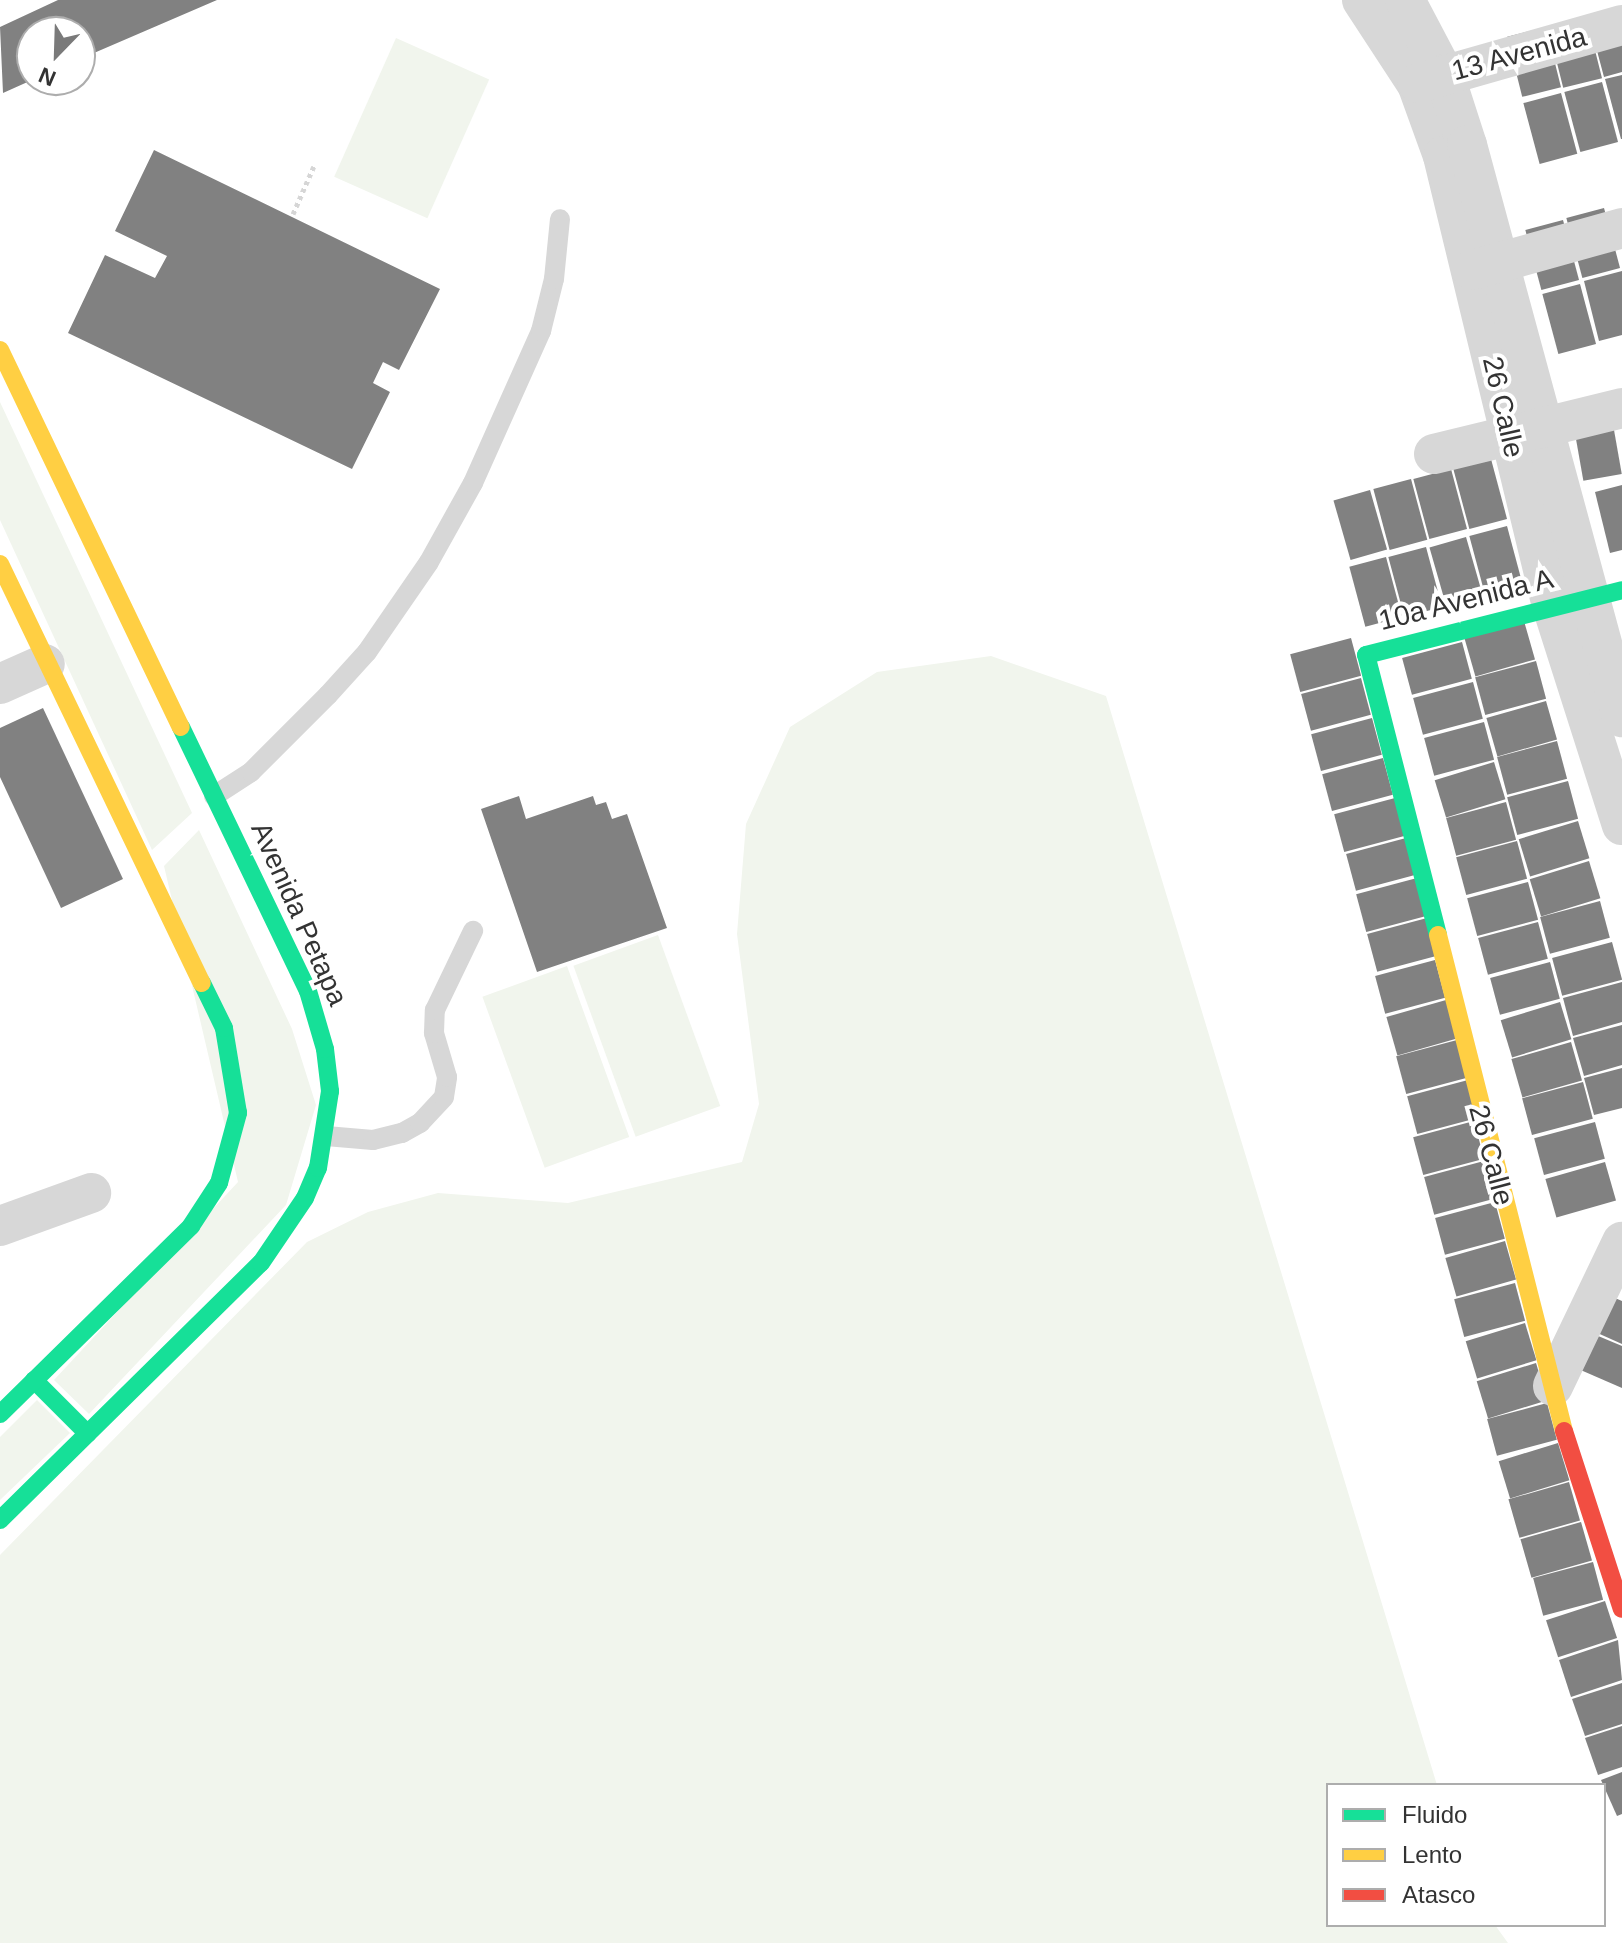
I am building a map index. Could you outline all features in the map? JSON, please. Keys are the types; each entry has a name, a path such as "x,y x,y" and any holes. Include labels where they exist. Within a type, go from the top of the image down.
{"main road":[{"name":"Avenida Petapa","path":"0,350 317,1016 329,1075 326,1136 305,1198 261,1263 0,1520"},
{"path":"0,564 45,664 224,1028 238,1113 229,1157 207,1206 168,1251 0,1414"},
{"name":"10a Avenida A","path":"1374,697 1366,655 1587,598"},
{"name":"26 Calle","path":"1374,697 1578,1484 1622,1609"},
{"path":"34,1380 88,1434"}],"street":[{"name":"26 Calle","path":"1362,0 1431,79"},
{"name":"26 Calle","path":"1405,0 1431,79 1484,267 1525,432 1587,598 1622,717"},
{"name":"13 Avenida","path":"1431,79 1622,25"},
{"path":"1484,267 1622,228"},
{"path":"1434,454 1622,408"},
{"name":"26 Calle","path":"1587,598 1622,825"},
{"path":"0,684 45,664"},
{"path":"0,1226 91,1193"},
{"path":"1553,1386 1622,1242"}],"lane":[{"path":"214,796 251,772 328,695 367,652 429,562 473,483 541,331 554,279 560,219"},
{"path":"326,1136 373,1140 402,1133 420,1123 444,1097 447,1077 434,1033 435,1010 473,931"}],"path":[{"path":"293,214 314,166"}],"shaded area":[{"path":"396,38 489,79 427,218 334,177"},
{"path":"0,402 192,813 152,850 0,520"},
{"path":"991,656 1106,696 1436,1783 1326,1783 1326,1927 1496,1927 1508,1943 0,1943 0,1555 307,1242 368,1212 438,1193 568,1203 742,1162 759,1104 737,934 746,824 790,727 877,672"},
{"path":"199,830 292,1029 316,1105 286,1205 89,1414 54,1380 238,1182 164,866"},
{"path":"658,935 720,1106 636,1137 573,966"},
{"path":"567,966 629,1137 545,1168 482,997"},
{"path":"37,1400 70,1433 0,1500 0,1437"}],"building":[{"path":"58,0 217,0 96,52 96,16 24,16"},
{"path":"1622,8 1622,72 1604,77 1588,17"},
{"path":"1587,18 1602,78 1563,88 1548,28"},
{"path":"16,20 16,87 3,93 0,27"},
{"path":"1546,27 1561,87 1522,97 1507,37"},
{"path":"1622,75 1622,139 1621,139 1605,79"},
{"path":"1602,82 1618,142 1580,152 1564,92"},
{"path":"1561,93 1577,154 1540,164 1523,103"},
{"path":"154,150 440,289 399,370 383,362 373,383 390,392 352,469 68,333 105,255 155,278 167,256 115,231"},
{"path":"1604,208 1620,268 1582,278 1566,218"},
{"path":"1563,220 1579,280 1541,290 1525,230"},
{"path":"1622,271 1622,335 1599,341 1584,281"},
{"path":"1580,284 1596,344 1558,354 1542,294"},
{"path":"1611,413 1622,474 1583,481 1573,420"},
{"path":"1491,459 1507,519 1469,529 1453,469"},
{"path":"1451,469 1467,529 1429,539 1413,479"},
{"path":"1411,479 1427,540 1390,550 1373,489"},
{"path":"1622,485 1622,550 1610,553 1595,492"},
{"path":"1370,490 1387,550 1351,560 1333,500"},
{"path":"1507,526 1523,586 1485,596 1469,536"},
{"path":"1466,537 1483,597 1447,607 1429,547"},
{"path":"1426,547 1442,607 1404,617 1388,557"},
{"path":"1386,557 1402,617 1365,627 1349,567"},
{"path":"1524,621 1535,659 1475,677 1464,638"},
{"path":"1351,638 1361,676 1300,692 1290,654"},
{"path":"1462,642 1472,679 1412,695 1402,658"},
{"path":"1536,661 1546,699 1485,715 1475,677"},
{"path":"1361,678 1371,715 1311,731 1301,694"},
{"path":"1473,682 1483,719 1423,735 1413,698"},
{"path":"1546,701 1557,739 1497,757 1486,718"},
{"path":"43,708 123,879 61,908 0,777 0,728"},
{"path":"1372,718 1382,755 1321,771 1311,734"},
{"path":"1484,722 1494,760 1434,776 1424,738"},
{"path":"1557,741 1567,779 1507,795 1497,757"},
{"path":"1383,758 1393,795 1332,811 1322,774"},
{"path":"1494,762 1505,799 1446,817 1435,780"},
{"path":"1568,781 1578,819 1517,835 1507,797"},
{"path":"519,796 526,819 593,796 596,805 606,802 612,819 627,814 667,928 537,972 481,809"},
{"path":"1395,798 1405,836 1344,852 1334,814"},
{"path":"1506,802 1516,840 1456,856 1446,818"},
{"path":"1578,821 1589,858 1530,876 1519,839"},
{"path":"1406,838 1416,875 1356,891 1346,854"},
{"path":"1517,841 1527,879 1466,895 1456,857"},
{"path":"1589,861 1600,898 1541,916 1530,879"},
{"path":"1417,878 1427,916 1366,932 1356,894"},
{"path":"1528,882 1538,920 1477,936 1467,898"},
{"path":"1600,901 1610,938 1550,954 1540,917"},
{"path":"1427,918 1437,956 1377,972 1367,934"},
{"path":"1538,922 1548,959 1488,975 1478,938"},
{"path":"1612,942 1622,980 1562,996 1552,958"},
{"path":"1435,960 1445,998 1385,1014 1375,976"},
{"path":"1550,962 1560,999 1500,1015 1490,978"},
{"path":"1622,982 1622,1022 1573,1036 1563,998"},
{"path":"1446,1000 1457,1038 1397,1056 1386,1017"},
{"path":"1560,1002 1571,1039 1512,1057 1501,1020"},
{"path":"1622,1025 1622,1065 1584,1076 1573,1038"},
{"path":"1457,1040 1467,1078 1406,1094 1396,1056"},
{"path":"1571,1042 1582,1080 1522,1098 1511,1059"},
{"path":"1622,1068 1622,1108 1594,1115 1584,1078"},
{"path":"1468,1080 1478,1118 1417,1134 1407,1096"},
{"path":"1583,1082 1593,1119 1532,1135 1522,1098"},
{"path":"1474,1121 1484,1159 1423,1175 1413,1137"},
{"path":"1595,1122 1605,1159 1544,1175 1534,1138"},
{"path":"1484,1161 1494,1199 1434,1215 1424,1177"},
{"path":"1605,1162 1616,1200 1556,1218 1545,1179"},
{"path":"1495,1202 1505,1239 1445,1255 1435,1218"},
{"path":"1505,1241 1516,1279 1456,1297 1445,1258"},
{"path":"1515,1283 1525,1321 1464,1337 1454,1299"},
{"path":"1608,1295 1622,1301 1622,1344 1593,1331"},
{"path":"1525,1323 1536,1360 1477,1378 1466,1341"},
{"path":"1591,1333 1622,1346 1622,1388 1576,1368"},
{"path":"1536,1363 1547,1400 1488,1418 1477,1381"},
{"path":"1547,1403 1557,1440 1497,1456 1487,1419"},
{"path":"1558,1443 1569,1480 1510,1498 1499,1461"},
{"path":"1569,1482 1580,1520 1519,1538 1508,1499"},
{"path":"1581,1522 1592,1560 1531,1578 1520,1539"},
{"path":"1593,1562 1603,1600 1543,1616 1533,1578"},
{"path":"1605,1601 1617,1638 1558,1657 1546,1620"},
{"path":"1618,1640 1622,1680 1571,1697 1559,1660"},
{"path":"1622,1683 1622,1724 1585,1736 1572,1699"},
{"path":"1622,1726 1622,1767 1598,1775 1585,1738"},
{"path":"1622,1772 1622,1814 1617,1816 1606,1791 1606,1783 1601,1780"}],"traffic: fast":[{"path":"1438,935 1366,655 1622,590"},
{"path":"0,1520 261,1263 305,1198 318,1168 330,1091 325,1049 308,991 181,727"},
{"path":"0,1414 191,1226 219,1183 238,1113 224,1028 202,983"},
{"path":"34,1380 88,1434"}],"traffic: slow":[{"path":"0,350 181,727"},
{"path":"0,564 202,983"},
{"path":"1438,935 1564,1431"}],"traffic: jam":[{"path":"1564,1431 1622,1609"}]}
